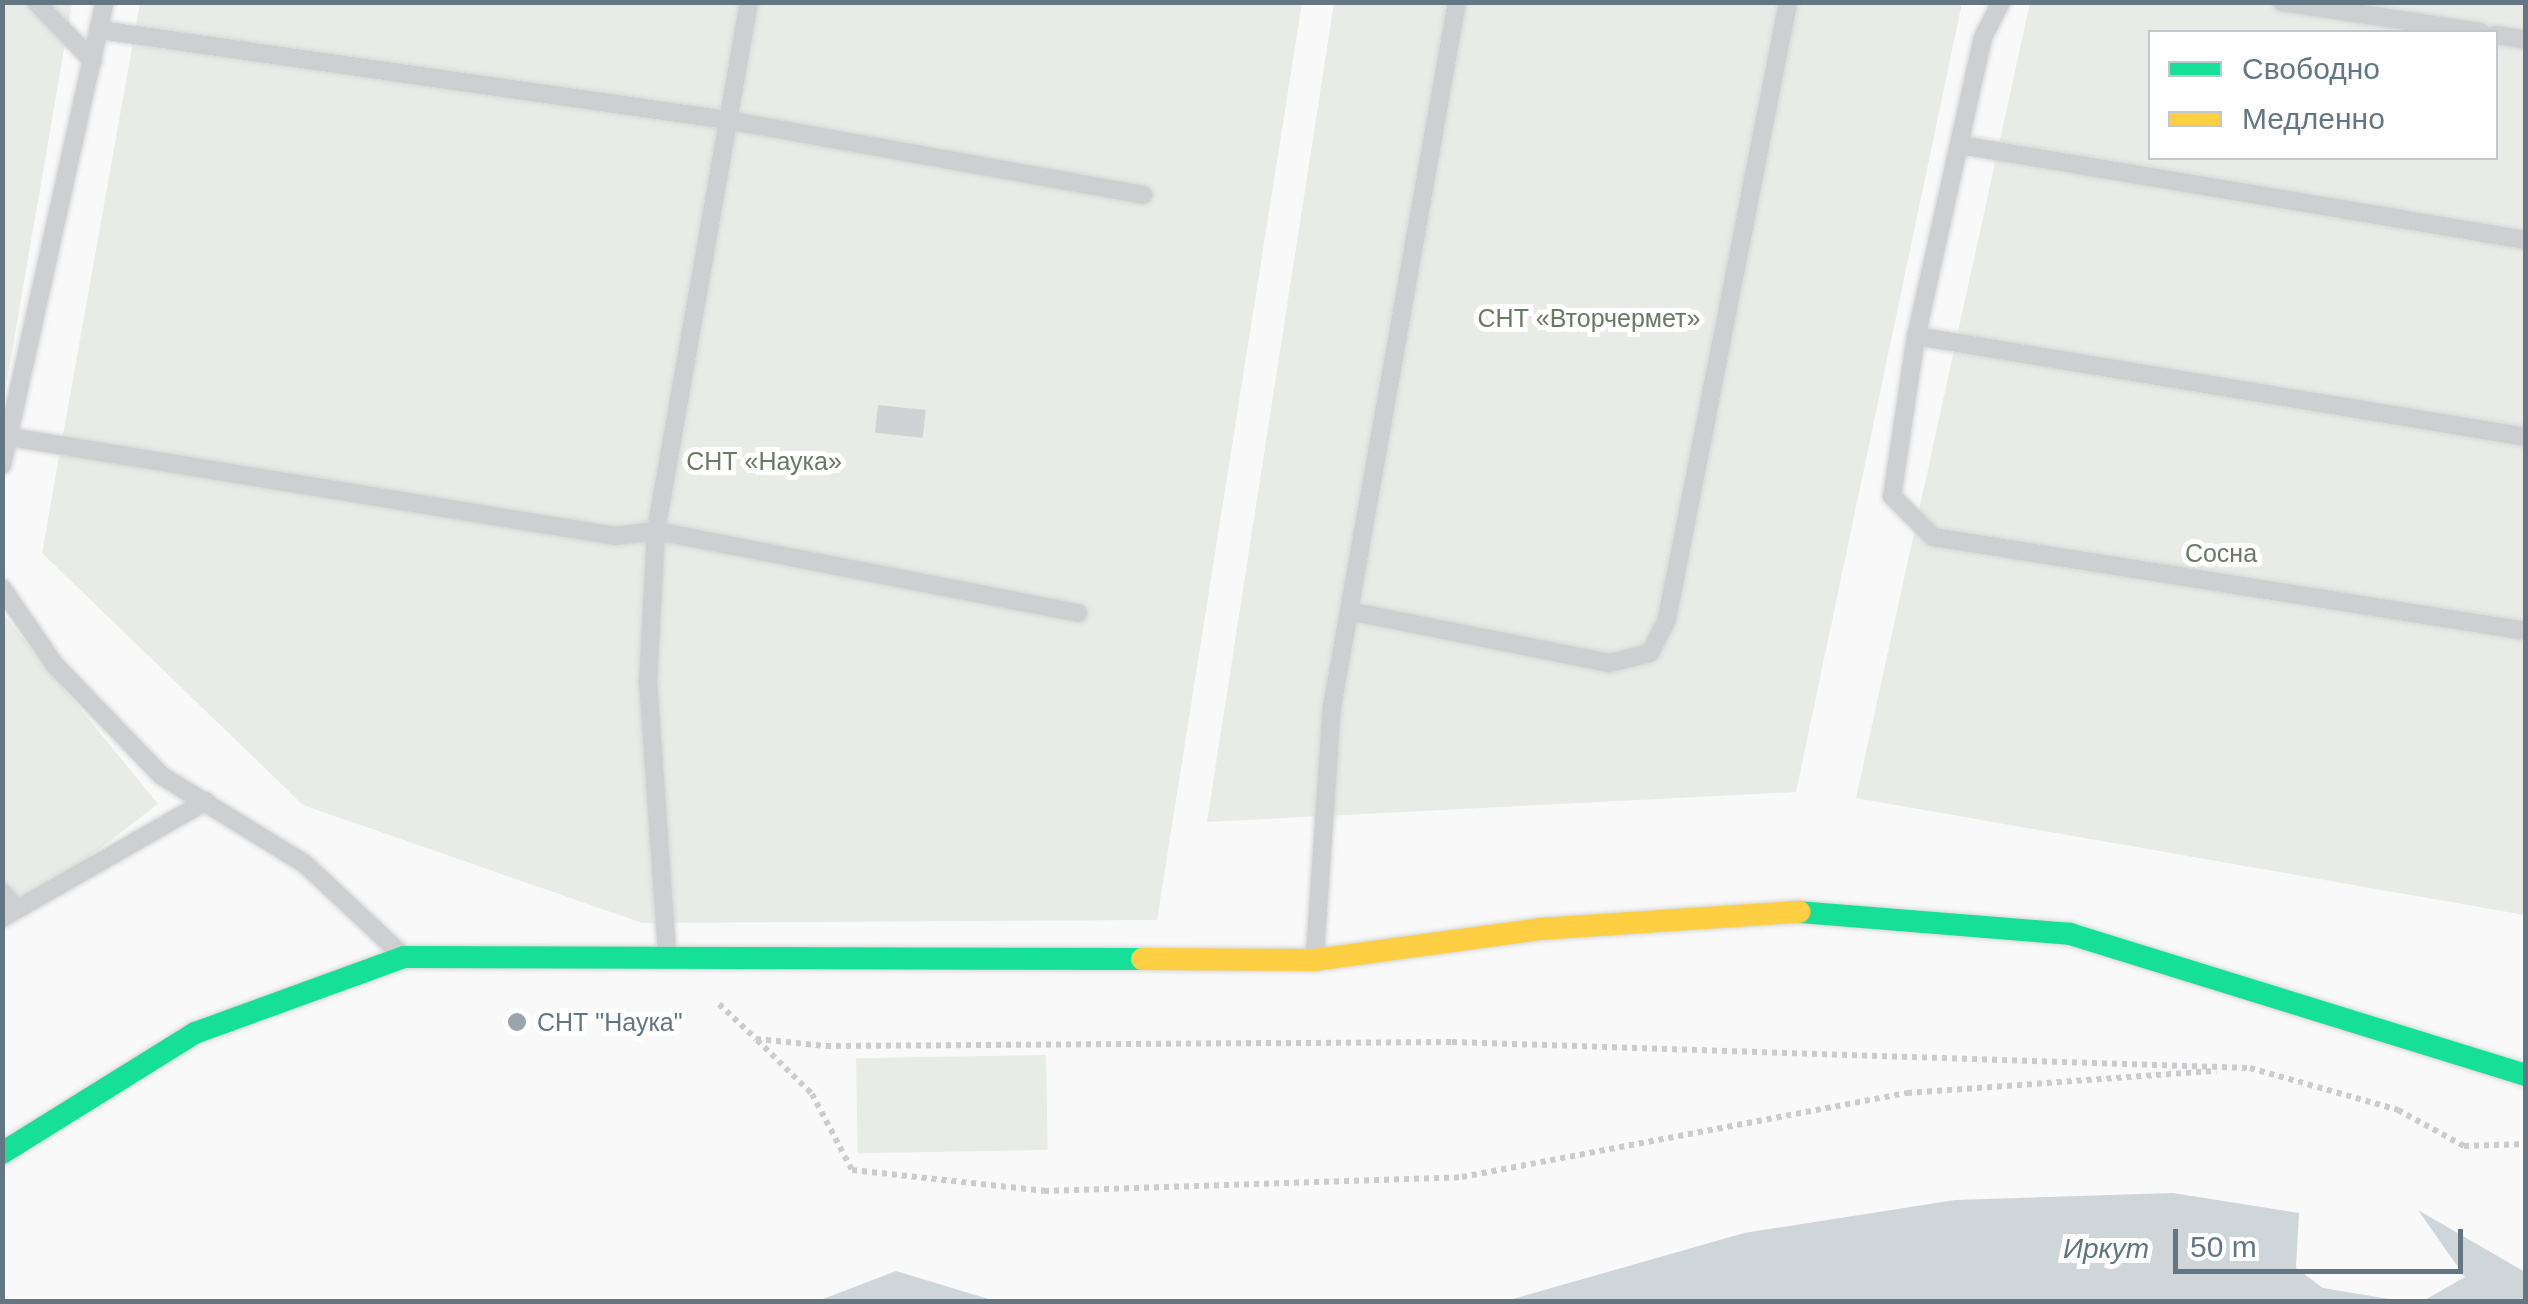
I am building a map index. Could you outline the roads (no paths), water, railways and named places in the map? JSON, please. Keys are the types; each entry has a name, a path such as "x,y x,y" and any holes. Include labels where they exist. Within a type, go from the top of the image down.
{"street":[{"path":"2,1153 195,1033 404,957 667,954 1314,960 1540,929 1821,911 2070,934 2325,1006 2526,1075"}],"lane":[{"path":"36,2 93,61"},
{"path":"2,465 104,2"},
{"path":"667,954 648,683 656,531 749,2"},
{"path":"1314,960 1348,612 1457,2"},
{"path":"1348,612 1610,662 1650,653 1667,618 1788,2"},
{"path":"2001,2 1982,38 1916,336 1892,496 1933,537 2526,631"},
{"path":"2282,2 2468,30"},
{"path":"100,30 726,120 1144,195"},
{"path":"2498,35 2526,40"},
{"path":"1960,145 2526,240"},
{"path":"1916,336 2526,437"},
{"path":"10,437 615,536 656,531 1078,613"},
{"path":"2,588 68,679 162,776 305,864 404,957"},
{"path":"2,892 9,913 206,801"}],"water":[{"name":"Иркут","path":"2173,1193 2299,1213 2296,1268 2323,1288 2401,1301 1506,1301 1744,1233 1955,1200"},
{"path":"2418,1210 2525,1272 2525,1301 2423,1301 2465,1277"},
{"path":"896,1271 995,1301 818,1301"}],"place":[{"name":"СНТ \"Наука\"","path":"517,1022"}],"park label":[{"name":"СНТ «Вторчермет»","path":"1589,318"},
{"name":"СНТ «Наука»","path":"764,461"},
{"name":"Сосна","path":"2221,553"}]}
